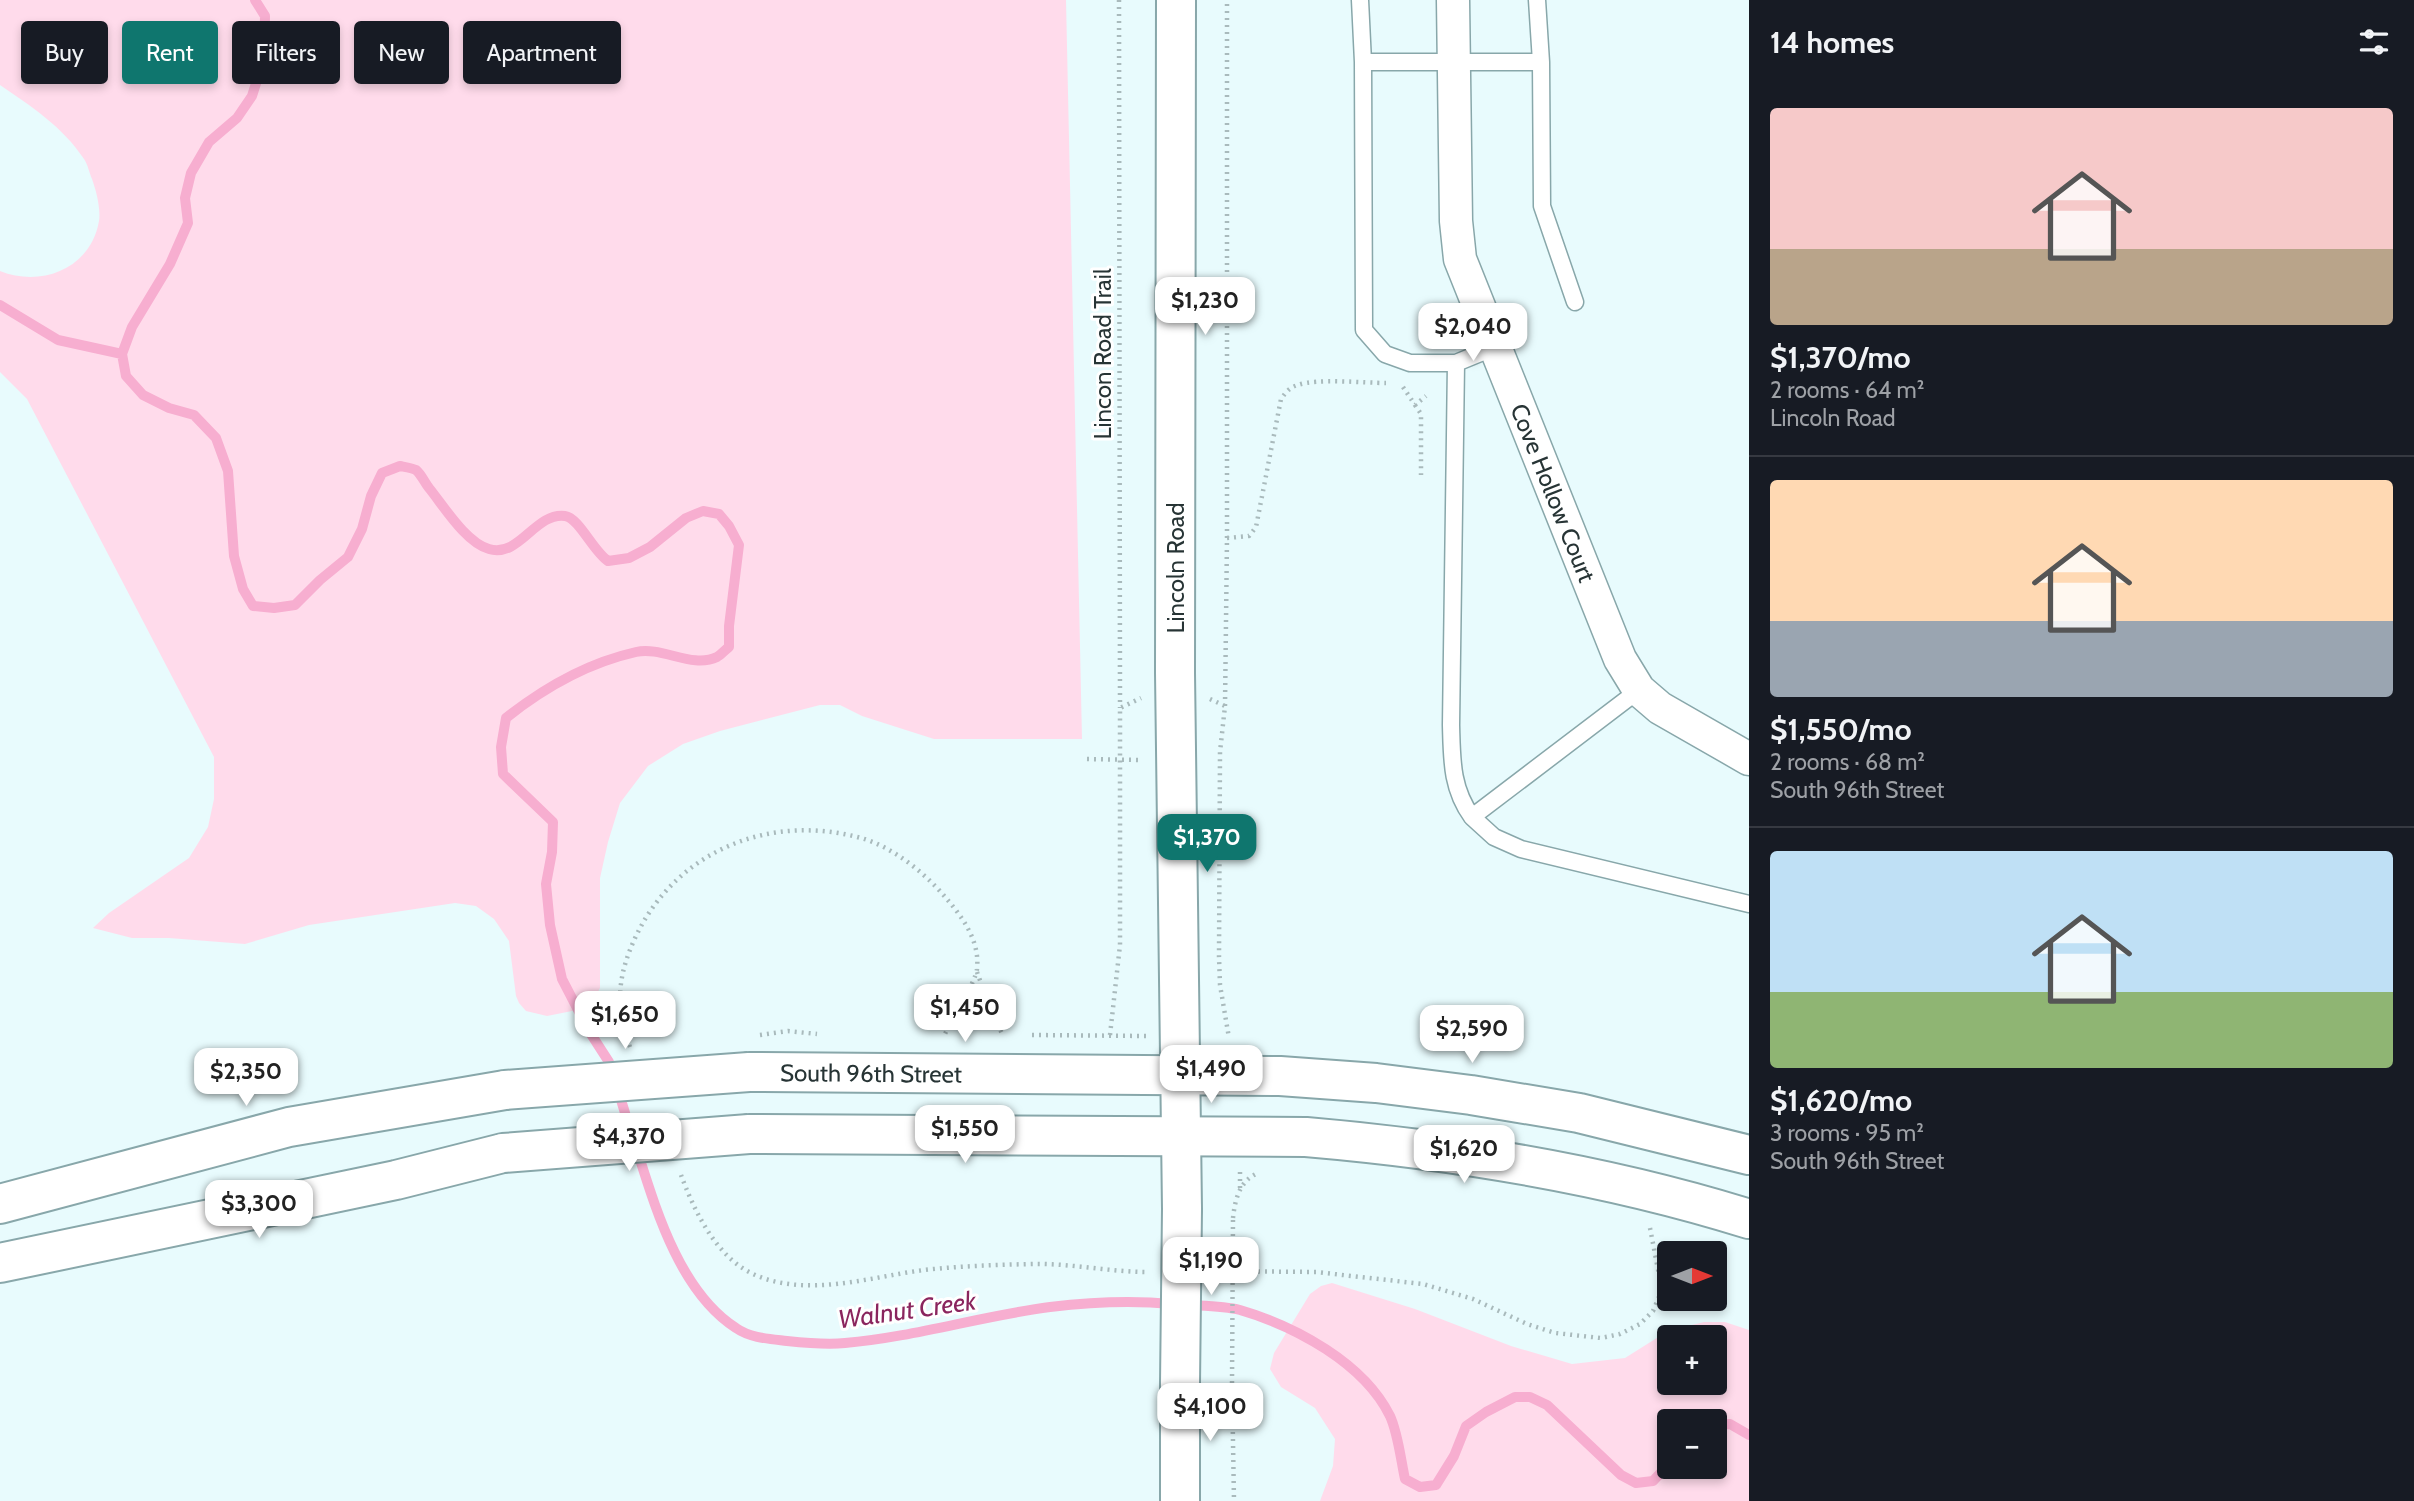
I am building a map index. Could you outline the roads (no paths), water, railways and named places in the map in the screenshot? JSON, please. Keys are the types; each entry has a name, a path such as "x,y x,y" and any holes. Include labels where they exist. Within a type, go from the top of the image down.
{"main road":[{"name":"Lincoln Road","path":"1176,0 1175,673 1182,1209 1180,1501"},
{"name":"South 96th Street","path":"0,1204 289,1127 505,1090 750,1072 1180,1075 1308,1078 1376,1083 1579,1113 1749,1155"},
{"path":"0,1263 396,1180 503,1153 750,1134 1306,1137 1470,1156 1624,1184 1749,1219"}],"street":[{"name":"Cove Hollow Court","path":"1453,0 1456,221 1460,259 1620,659 1639,690"},
{"path":"1639,690 1660,708 1749,759"}],"lane":[{"path":"1360,0 1363,62 1364,330 1385,354 1410,363 1456,363 1495,347"},
{"path":"1537,0 1541,62 1542,206 1576,302"},
{"path":"1363,62 1541,62"},
{"path":"1456,363 1452,770 1459,796 1472,817 1494,837 1521,849 1749,904"},
{"path":"1472,817 1639,690"}],"waterway":[{"name":"Walnut Creek","path":"255,0 265,16 264,58 252,96 237,118 209,142 191,173 185,198 188,223 170,264 132,327 122,354 126,376 143,395 169,408 194,415 216,438 228,471 234,556 243,589 253,606 274,608 295,605 348,557 362,529 371,496 382,473 400,466 416,470 464,532 489,549 510,547 545,521 565,516 576,522 608,561 629,558 650,547 686,518 703,511 719,514 739,545 729,647 720,655 707,660 697,660 646,651 618,657 567,678 506,718 501,747 503,774 553,822 552,852 546,884 550,925 562,979 589,1031 609,1062 613,1076"},
{"path":"0,305 58,340 122,354"},
{"name":"Walnut Creek","path":"618,1090 632,1136"},
{"name":"Walnut Creek","path":"637,1150 662,1223 685,1272 716,1312 736,1328 754,1336 838,1344 1050,1307 1111,1302 1172,1304"},
{"name":"Walnut Creek","path":"1187,1305 1234,1309 1261,1317 1305,1337 1346,1363 1378,1397 1390,1416 1405,1479 1420,1487 1436,1485 1454,1456 1466,1426 1515,1397 1530,1397 1547,1405 1621,1475 1636,1483 1653,1481 1657,1477"},
{"name":"Walnut Creek","path":"1727,1424 1749,1435"}]}
